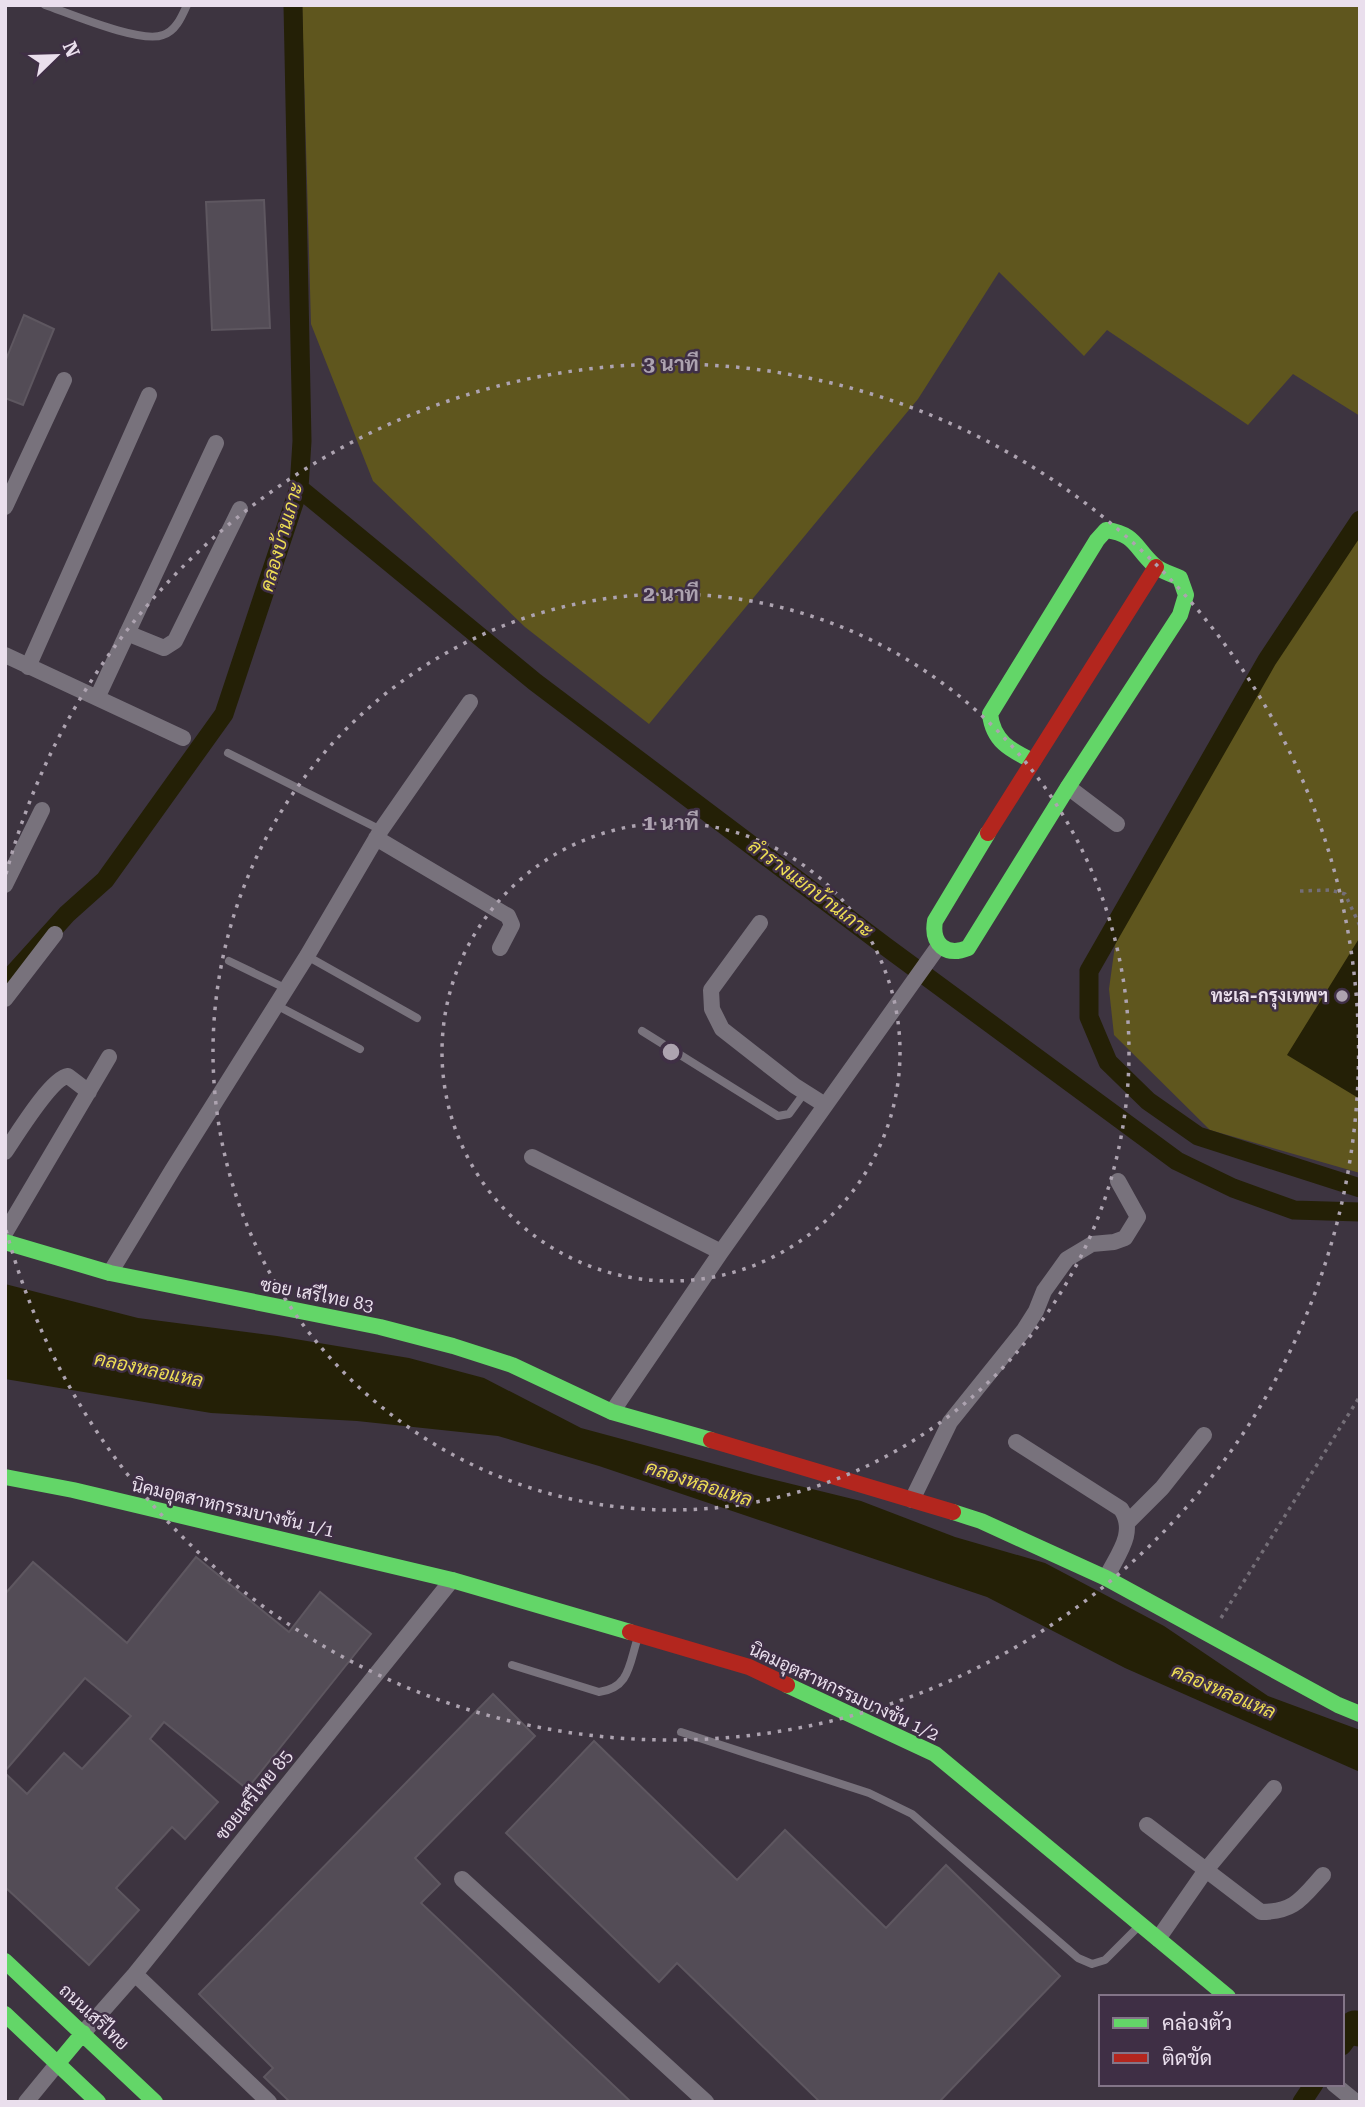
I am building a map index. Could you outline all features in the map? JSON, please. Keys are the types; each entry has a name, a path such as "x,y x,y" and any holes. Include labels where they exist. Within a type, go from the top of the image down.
{"street":[{"path":"5,507 64,380"},
{"path":"28,667 149,395"},
{"path":"97,698 216,443"},
{"path":"127,633 164,648 175,641 240,509"},
{"path":"1033,761 995,737 990,729 990,714 1097,541 1106,530 1120,531 1140,545 1156,567 1180,578 1186,595 1180,615 1068,787 968,948 959,953 947,953 938,947 934,939 935,923 943,905 1156,567"},
{"path":"5,655 183,738"},
{"path":"110,1273 307,956 378,834 470,702"},
{"path":"1068,787 1117,824"},
{"path":"7,875 42,810"},
{"path":"378,834 508,916 512,925 500,948"},
{"path":"760,923 711,990 712,1009 722,1029 825,1105"},
{"path":"5,999 55,934"},
{"path":"612,1412 721,1252 938,947"},
{"path":"5,1233 108,1057"},
{"path":"5,1152 56,1080 68,1076 89,1092"},
{"path":"533,1157 721,1252"},
{"path":"912,1500 950,1422 1024,1330 1044,1291 1067,1259 1092,1244 1125,1238 1134,1228 1138,1217 1118,1181"},
{"name":"ซอย เสรีไทย 83","path":"5,1242 110,1273 380,1327 453,1346 512,1365 612,1412 811,1468 981,1521 1106,1578 1338,1705 1360,1714"},
{"path":"1129,1521 1162,1488 1204,1435"},
{"path":"1016,1442 1121,1509 1129,1521 1128,1534 1106,1578"},
{"name":"นิคมอุตสาหกรรมบางชัน 1/1","path":"5,1477 73,1490 452,1580"},
{"name":"นิคมอุตสาหกรรมบางชัน 1/2","path":"452,1580 749,1667 935,1754 1226,1995"},
{"name":"ซอยเสรีไทย 85","path":"83,2033 135,1974 452,1580"},
{"path":"1158,1939 1206,1870 1274,1788"},
{"path":"1147,1825 1261,1912 1277,1912 1294,1906 1323,1875"},
{"path":"462,1879 706,2102"},
{"name":"ถนนเสรีไทย","path":"5,1961 155,2102"},
{"path":"135,1974 269,2102"},
{"path":"5,2014 98,2102"},
{"path":"26,2102 83,2033"},
{"path":"1336,2086 1356,2102"}],"lane":[{"path":"45,5 142,37 162,36 171,31 181,19 187,5"},
{"path":"228,753 378,834"},
{"path":"307,956 332,973 417,1018"},
{"path":"229,961 286,989"},
{"path":"276,1005 360,1049"},
{"path":"642,1031 778,1115 789,1114 805,1092"},
{"path":"512,1665 599,1692 611,1690 622,1684 639,1635"},
{"path":"681,1732 869,1793 912,1814 1078,1958 1092,1964 1105,1960 1142,1923"}],"path":[{"path":"1300,891 1330,890 1345,894 1360,926"},
{"path":"1210,1635 1360,1396"}],"shaded area":[{"path":"302,5 1360,5 1360,416 1293,374 1248,425 1107,330 1084,356 999,272 918,399 649,724 525,627 373,481 311,324"},
{"path":"1360,513 1360,1173 1210,1130 1114,1035 1109,989 1116,938"}],"water":[{"name":"ทะเล-กรุงเทพฯ","path":"1360,937 1360,1099 1287,1055"},
{"name":"คลองหลอแหล","path":"5,1284 138,1318 277,1336 409,1358 484,1378 581,1428 861,1501 955,1537 1045,1563 1164,1626 1268,1696 1360,1730 1360,1772 1125,1668 987,1597 599,1466 498,1436 357,1421 211,1413 5,1379"}],"building":[{"path":"264,200 270,328 212,330 206,202"},
{"path":"24,315 54,329 23,405 5,398 5,362"},
{"path":"196,1557 289,1632 320,1592 371,1634 247,1789 164,1722 150,1739 218,1802 185,1839 172,1827 116,1888 139,1910 89,1965 5,1887 5,1773 27,1794 64,1753 82,1769 131,1716 85,1678 5,1771 5,1594 33,1562 127,1643"},
{"path":"493,1694 535,1736 415,1858 440,1884 421,1903 631,2102 290,2102 264,2077 273,2068 199,1994"},
{"path":"594,1741 737,1880 785,1830 886,1928 946,1865 1060,1976 939,2102 820,2102 677,1963 659,1982 506,1833"}],"waterway":[{"name":"คลองบ้านเกาะ","path":"5,983 67,914 105,880 224,714 299,488 302,441 293,5"},
{"name":"ลำรางแยกบ้านเกาะ","path":"299,488 535,682 885,946 1177,1161 1233,1188 1294,1210 1360,1212"},
{"path":"1360,520 1267,660 1089,971 1089,1017 1108,1062 1148,1101 1198,1136 1360,1188"},
{"path":"1344,2043 1360,2021"},
{"path":"1355,2028 1360,2029"},
{"path":"1302,2102 1313,2086"}],"traffic: fast":[{"path":"988,833 935,921 934,929 938,942 953,951 968,948 1068,787 1180,615 1186,595 1180,578 1157,567 1129,538 1116,532 1106,530 1097,540 990,714 995,731 1004,744 1033,761"},
{"path":"5,1242 110,1273 380,1327 453,1346 512,1365 612,1412 711,1440"},
{"path":"5,1477 73,1490 452,1580 630,1632"},
{"path":"953,1512 981,1521 1106,1578 1338,1705 1360,1714"},
{"path":"787,1685 935,1754 1226,1995"},
{"path":"5,1961 155,2102"},
{"path":"5,2014 98,2102"},
{"path":"58,2063 83,2033"}],"traffic: jam":[{"path":"988,833 1156,567"},
{"path":"711,1440 953,1512"},
{"path":"630,1632 749,1667 787,1685"}],"place":[{"name":"ทะเล-กรุงเทพฯ","path":"1342,996"}]}
